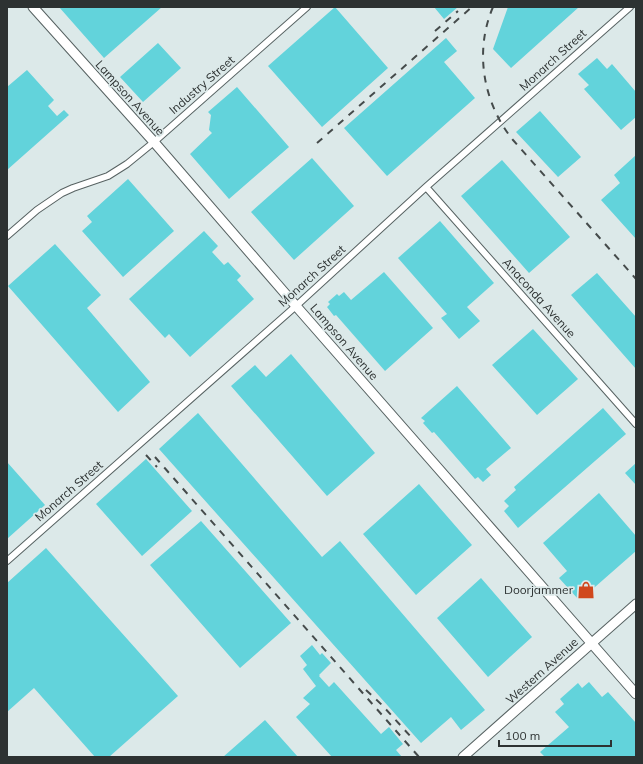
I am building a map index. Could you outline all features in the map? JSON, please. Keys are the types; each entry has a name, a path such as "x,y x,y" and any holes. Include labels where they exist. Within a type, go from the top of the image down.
{"main road":[{"name":"Lampson Avenue","path":"33,7 154,142 636,694"},
{"name":"Western Avenue","path":"463,757 636,604"}],"street":[{"name":"Industry Street","path":"7,236 50,200 73,188 108,176 127,164 308,7"},
{"name":"Monarch Street","path":"7,561 296,306 426,187 630,7"},
{"name":"Anaconda Avenue","path":"426,187 636,424"}],"building":[{"path":"59,7 162,7 104,58"},
{"path":"335,7 388,68 322,127 268,66"},
{"path":"434,7 458,7 444,19"},
{"path":"508,7 579,7 511,68 493,49"},
{"path":"446,38 457,51 444,62 475,98 387,176 344,128"},
{"path":"158,43 181,68 143,102 120,77"},
{"path":"597,58 607,69 612,64 636,92 636,117 621,130 584,89 589,85 578,74"},
{"path":"27,70 54,100 48,106 57,116 64,110 69,115 7,170 7,87"},
{"path":"237,87 289,147 229,199 190,154 212,133 209,130 211,115 208,112"},
{"path":"540,111 581,157 558,177 516,132"},
{"path":"636,155 636,239 601,200 620,183 614,175"},
{"path":"312,158 354,206 294,260 251,212"},
{"path":"502,160 570,237 529,273 461,196"},
{"path":"128,179 174,231 123,277 82,231 92,222 87,216"},
{"path":"440,221 494,283 467,307 480,321 459,339 441,318 447,314 398,258"},
{"path":"204,231 218,246 212,252 224,265 228,262 241,276 237,280 254,299 190,357 169,334 165,338 129,299"},
{"path":"55,244 101,295 87,308 150,382 118,412 8,286"},
{"path":"384,272 433,328 385,371 336,315 334,316 327,307 330,304 328,302 337,294 339,296 344,292 351,300"},
{"path":"597,273 636,317 636,369 571,295"},
{"path":"533,329 578,379 537,415 492,365"},
{"path":"291,354 375,453 327,496 231,386 255,365 266,377"},
{"path":"457,386 511,448 486,469 491,475 483,482 478,477 475,479 434,432 432,433 423,423 425,421 421,418"},
{"path":"603,408 626,434 518,528 504,511 509,506 504,501 516,490 514,487"},
{"path":"198,413 322,557 340,541 485,710 461,730 451,717 421,743 159,449"},
{"path":"146,459 192,511 142,556 96,504"},
{"path":"7,462 45,505 7,539"},
{"path":"636,463 636,485 625,473"},
{"path":"419,484 472,545 416,595 363,534"},
{"path":"599,493 636,536 636,551 587,594 585,592 578,599 559,578 567,571 543,543"},
{"path":"201,521 291,623 240,668 150,565"},
{"path":"46,548 178,696 109,757 95,757 34,688 7,712 7,583"},
{"path":"481,578 532,637 488,677 437,618"},
{"path":"312,645 320,655 322,653 331,663 319,676 329,687 334,682 381,734 389,727 403,744 396,750 402,757 332,757 296,717 310,704 303,698 316,686 303,669 307,665 300,656"},
{"path":"589,682 602,697 608,692 636,723 636,757 545,757 540,752 569,727 555,712 564,704 560,699 578,683 582,688"},
{"path":"265,720 298,757 223,757"}],"railway":[{"path":"317,143 472,7"},
{"path":"493,7 487,24 483,59 488,93 495,110 513,140 636,279"},
{"path":"435,31 458,11"},
{"path":"146,455 157,467"},
{"path":"155,457 419,757"},
{"path":"366,690 412,738"}],"place":[{"name":"Doorjammer","path":"586,590"}]}
